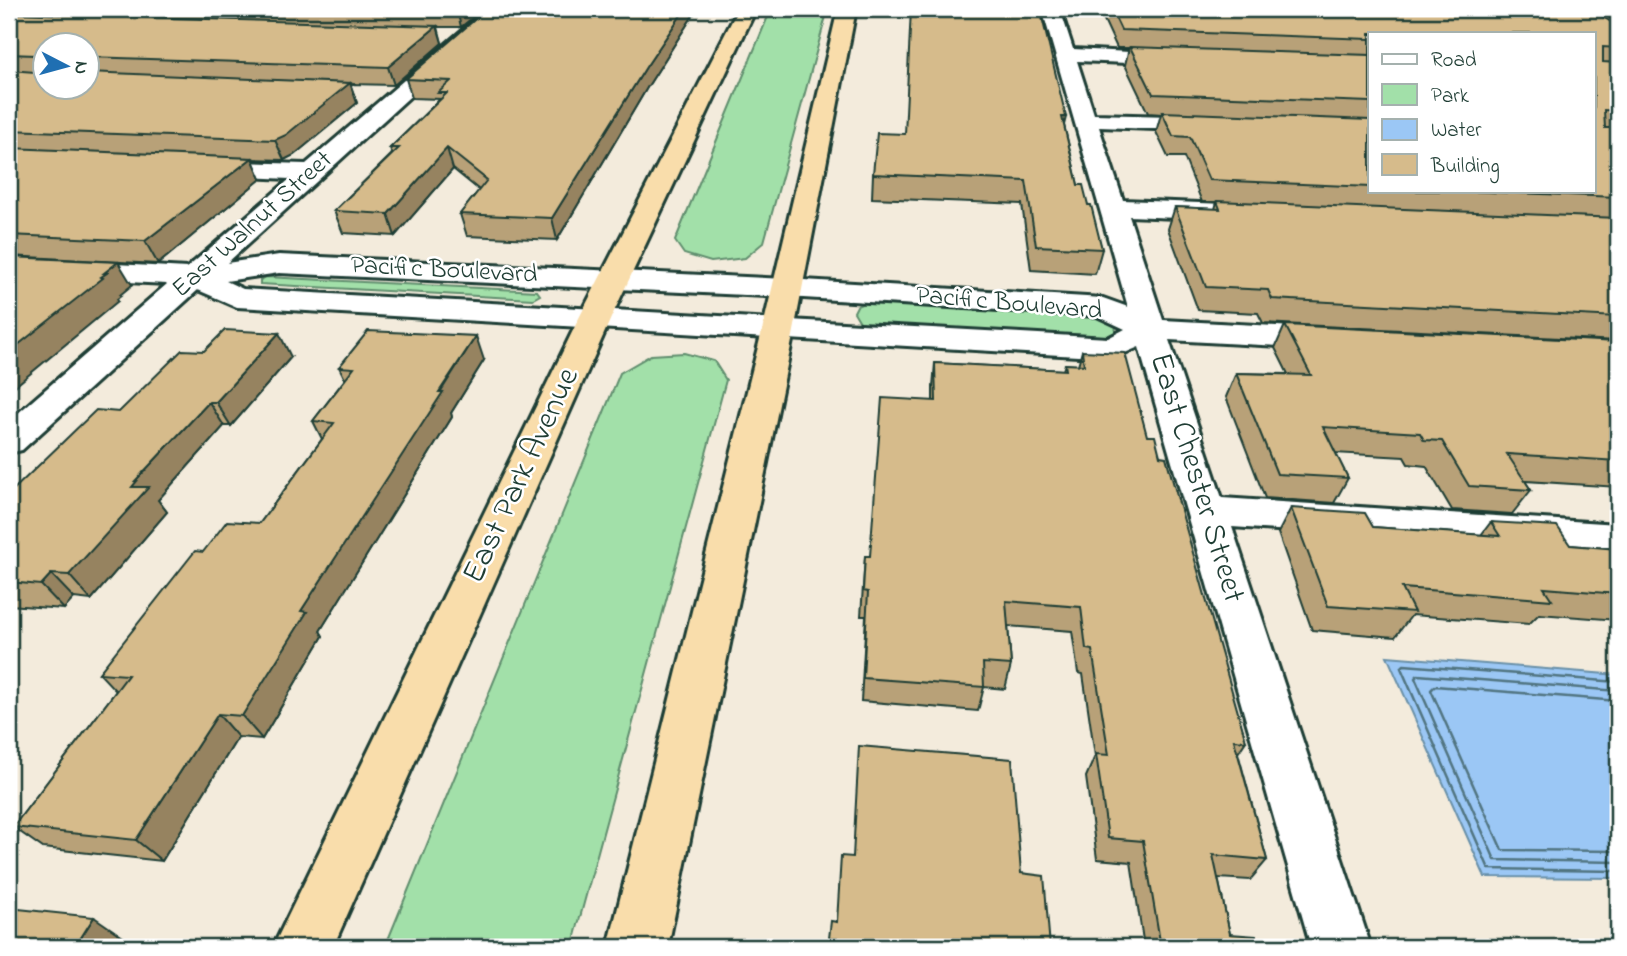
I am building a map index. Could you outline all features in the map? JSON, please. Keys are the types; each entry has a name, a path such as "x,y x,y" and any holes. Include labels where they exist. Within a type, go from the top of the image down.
{"highway":[{"name":"East Park Avenue","path":"303,947 595,318 747,9"},
{"path":"638,947 778,331 847,9"}],"street":[{"name":"East Walnut Street","path":"9,441 497,9"},
{"name":"East Chester Street","path":"1051,9 1341,947"},
{"path":"439,35 466,36"},
{"path":"1066,55 1204,60"},
{"path":"372,94 400,95"},
{"path":"1086,120 1235,125"},
{"path":"174,166 312,172"},
{"path":"1113,208 1250,214"},
{"name":"Pacific Boulevard","path":"9,267 194,277 279,264 787,288 1103,307 1150,329"},
{"name":"Pacific Boulevard","path":"194,277 237,298 778,331 1113,348 1150,329"},
{"path":"1150,329 1356,340"},
{"path":"1207,511 1618,539"}],"green space":[{"path":"771,9 828,9 764,242 745,258 711,262 684,254 675,241"},
{"path":"266,277 537,291 540,295 533,299 260,284 260,280"},
{"path":"870,300 1096,313 1110,317 1116,326 1115,333 1105,337 873,325 860,322 854,312 857,306"},
{"path":"684,353 714,361 726,380 572,947 385,947 620,373 651,355"}],"water":[{"path":"1387,656 1618,675 1618,878 1485,877"}],"building":[{"path":"487,9 685,9 552,218 460,214 487,180 447,148 388,214 334,211 399,148 390,148 447,93 438,93 451,81 406,79"},
{"path":"911,9 1040,9 1066,117 1062,117 1078,185 1083,185 1088,205 1091,205 1102,249 1036,246 1026,181 873,174 877,133 905,134"},
{"path":"1111,9 1618,9 1618,14 1596,13 1618,26 1618,48 1603,47 1603,62 1618,63 1618,111 1604,110 1605,128 1618,128 1618,197 1489,192 1596,192 1596,32 1368,32 1368,39 1121,30"},
{"path":"9,13 437,26 388,67 102,57 102,32 32,32 32,55 9,54"},
{"path":"1130,47 1368,55 1368,102 1153,94"},
{"path":"9,70 32,72 32,102 102,102 102,73 350,83 286,135 275,140 9,130"},
{"path":"1162,112 1368,120 1368,187 1209,180 1190,137 1173,136"},
{"path":"9,148 252,158 145,241 9,235"},
{"path":"1217,201 1618,218 1618,317 1272,299 1268,290 1206,287 1175,207 1220,209"},
{"path":"9,257 118,262 104,273 107,273 101,277 103,278 9,352"},
{"path":"1285,325 1618,342 1618,461 1507,454 1531,490 1469,486 1442,441 1424,440 1420,433 1323,427 1348,478 1277,474 1236,373 1311,375"},
{"path":"225,330 279,333 216,402 209,402 135,481 132,487 149,487 69,575 51,574 41,585 9,582 9,494 96,410 119,412 182,350 204,351"},
{"path":"368,331 476,336 439,392 443,392 301,611 307,612 242,716 218,714 136,840 13,827 128,675 99,673 195,551 203,552 227,521 260,523 334,423 313,421 354,368 339,367"},
{"path":"1082,351 1125,353 1147,436 1155,436 1160,456 1166,457 1246,741 1234,740 1267,860 1213,855 1230,934 1256,936 1259,947 1161,947 1143,841 1108,838 1096,754 1109,755 1092,650 1086,649 1081,607 1006,601 1011,665 983,663 984,687 863,678 868,592 863,591 865,556 870,556 882,398 936,401 935,363 1066,370 1065,364 1084,365"},
{"path":"1291,508 1365,513 1373,527 1500,536 1491,522 1557,526 1570,545 1618,549 1618,594 1544,588 1552,600 1402,588 1414,612 1328,606"},
{"path":"859,746 1012,759 1021,873 1044,876 1050,947 828,947 831,921 837,922 841,856 853,857"},
{"path":"9,908 94,917 75,947 9,947"}]}
